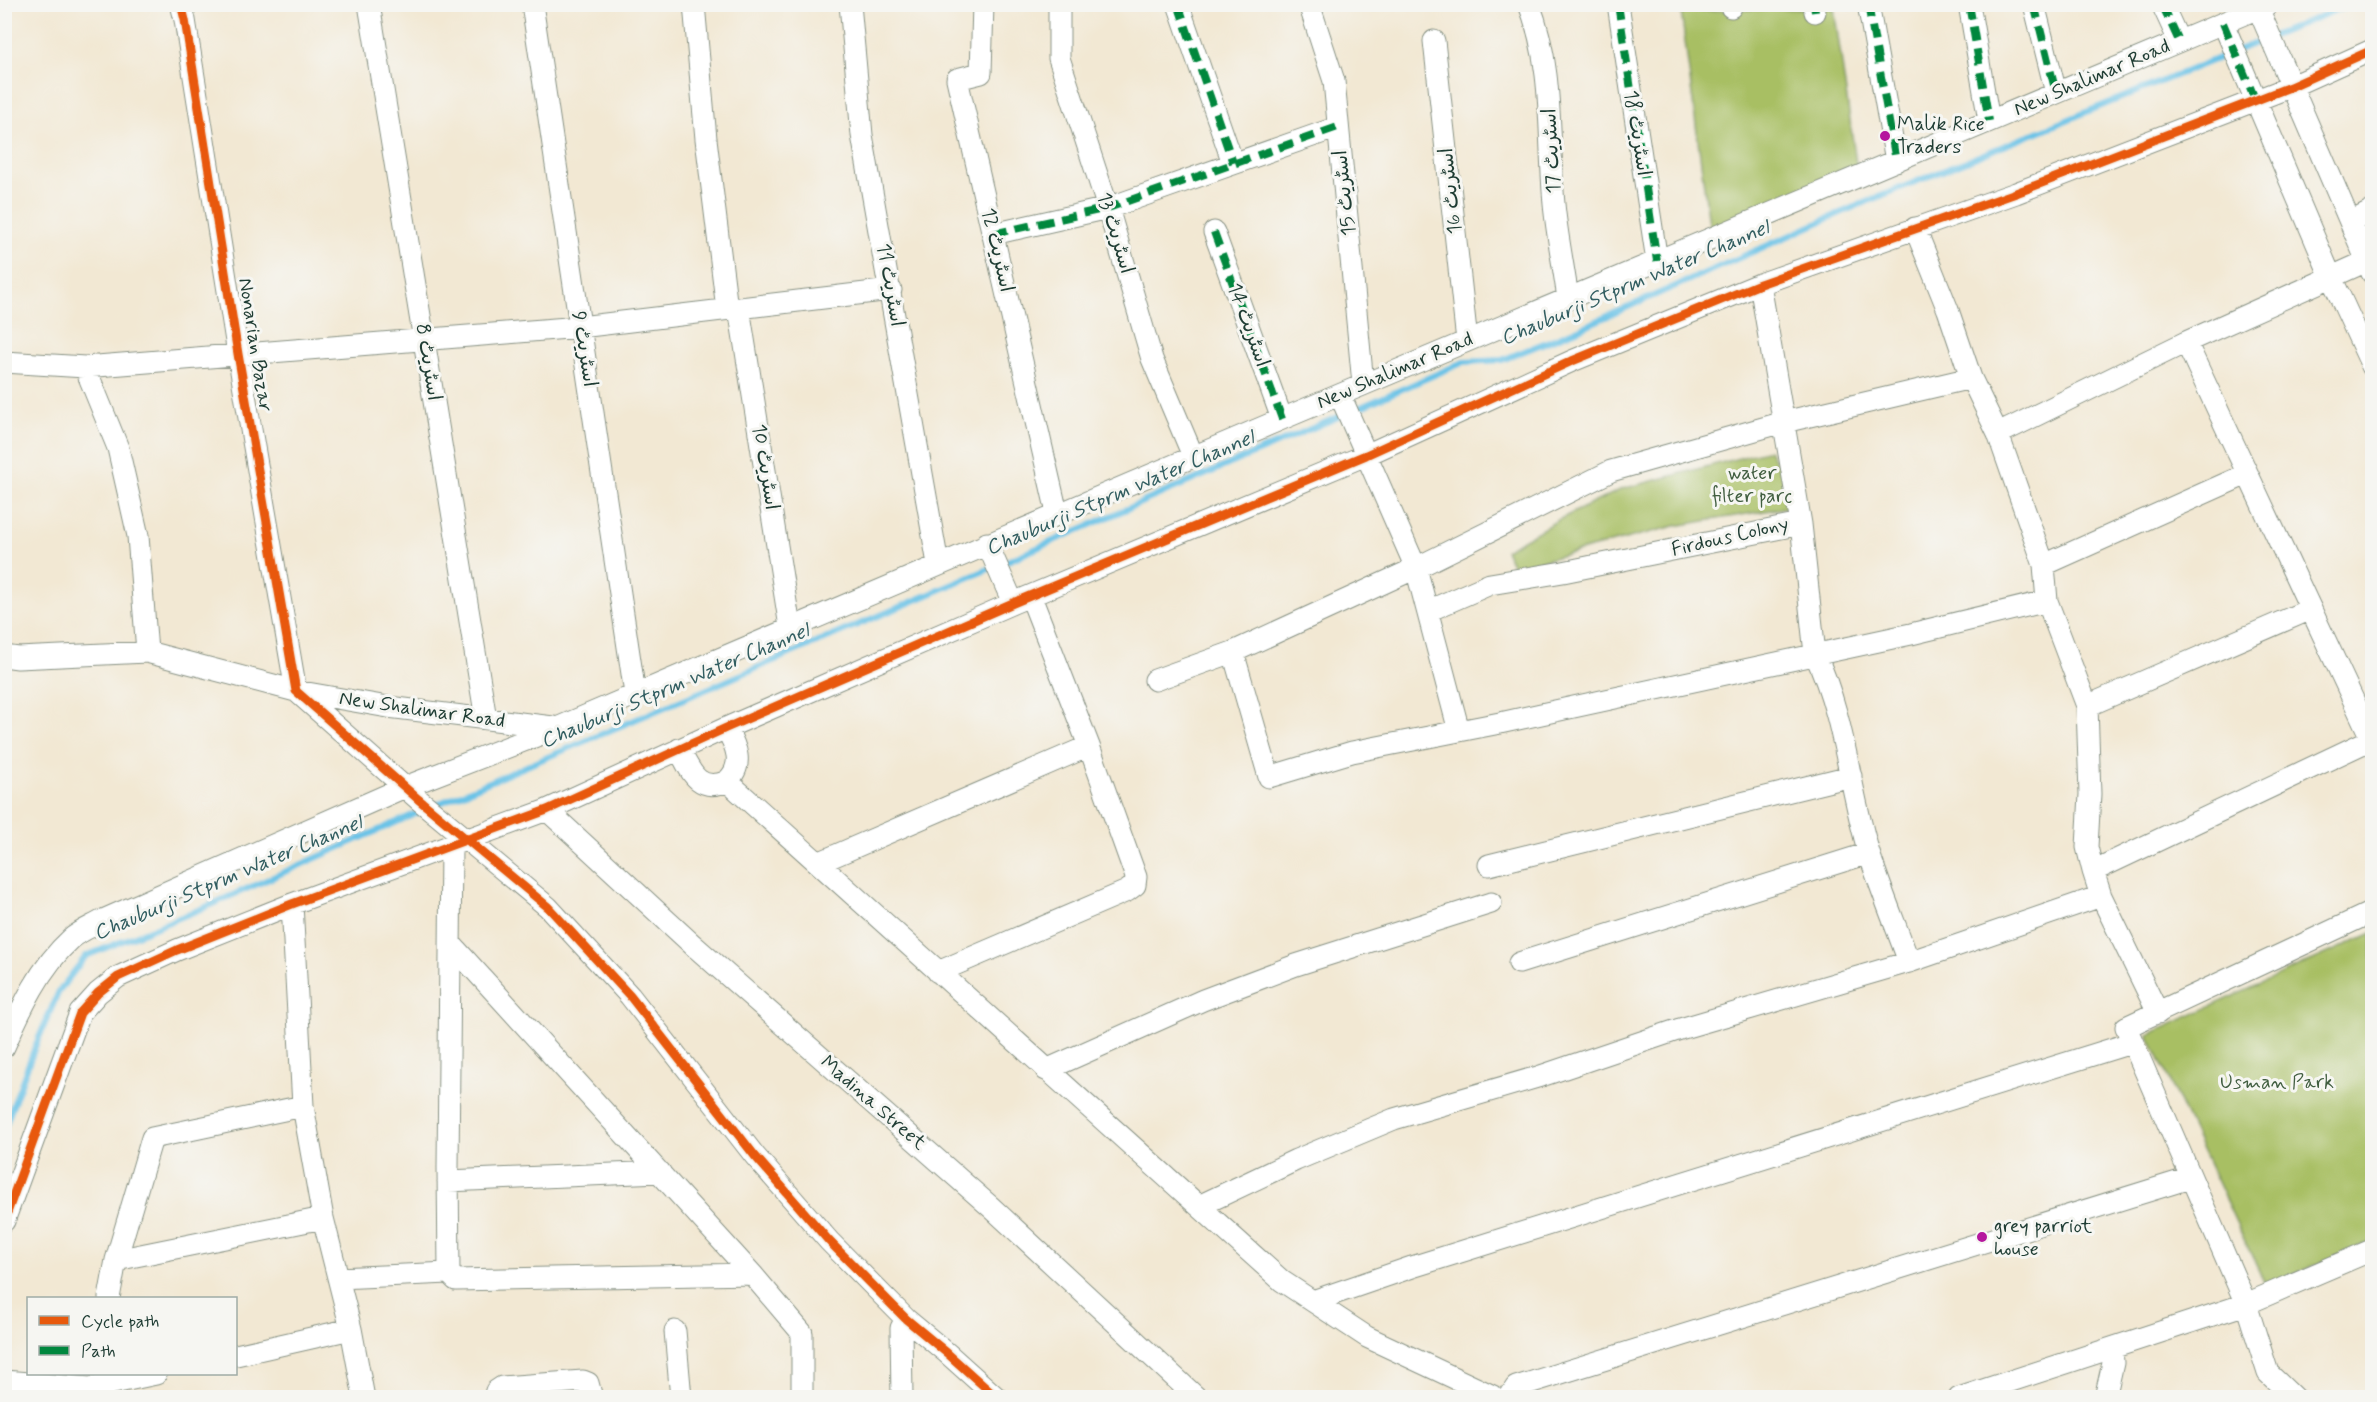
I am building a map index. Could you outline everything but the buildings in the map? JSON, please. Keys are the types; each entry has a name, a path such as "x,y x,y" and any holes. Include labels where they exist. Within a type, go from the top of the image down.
{"street":[{"name":"Nonarian Bazar","path":"181,4 238,354 297,691"},
{"name":"اسٹریٹ 8","path":"369,4 486,719"},
{"name":"اسٹریٹ 9","path":"532,4 635,694"},
{"name":"اسٹریٹ 11","path":"850,4 849,14 862,135 938,564"},
{"name":"اسٹریٹ 12","path":"983,4 981,73 957,79 1058,513"},
{"name":"اسٹریٹ 13","path":"1059,4 1059,57 1108,208 1152,359 1193,456"},
{"path":"1178,4 1233,163"},
{"name":"اسٹریٹ 15","path":"1309,4 1334,81 1363,384"},
{"name":"اسٹریٹ 17","path":"1529,4 1548,81 1554,204 1568,299"},
{"name":"اسٹریٹ 18","path":"1618,4 1657,261"},
{"path":"1868,4 1896,160"},
{"path":"1969,4 1989,122"},
{"path":"2034,4 2056,93"},
{"path":"2162,4 2179,41"},
{"name":"اسٹریٹ 10","path":"694,7 706,139 733,308 790,627"},
{"path":"1998,434 2186,342 2331,277 2370,267 2281,66 2263,12"},
{"name":"New Shalimar Road","path":"4,1047 21,1009 44,971 72,939 103,920 412,793 938,564 989,549 1058,513 1282,418 1342,401 1363,384 2179,41 2225,28 2263,12"},
{"path":"2225,28 2331,277 2373,366"},
{"name":"اسٹریٹ 16","path":"1434,41 1467,341"},
{"path":"4,1221 80,1013 98,993 118,977 177,950 458,838 547,810 1017,597 1572,361 1760,284 2016,193 2290,87 2373,50"},
{"path":"993,234 1108,208 1338,127"},
{"path":"2351,222 2373,212"},
{"path":"1915,228 1948,310 1971,378 1998,434 2044,565 2047,601 2086,706 2090,794 2087,847 2093,871 2101,896 2158,1012"},
{"name":"اسٹریٹ 14","path":"1214,232 1282,418"},
{"name":"Firdous Colony","path":"1428,611 1490,584 1563,572 1801,524 1760,284"},
{"path":"4,362 85,367 580,327 891,290"},
{"path":"2093,871 2372,740 2186,342"},
{"path":"85,367 118,448 138,536 147,652"},
{"path":"1155,680 1233,652 1416,568 1611,471 1784,422 1971,378"},
{"path":"1342,401 1416,568 1459,731"},
{"path":"2044,565 2247,474"},
{"path":"1801,524 1815,654 1823,669 1841,732 1869,853 1909,962"},
{"path":"939,972 1127,891 1135,885 1136,877 1089,746 1017,597 989,549"},
{"path":"1233,652 1269,777 1352,752 1911,634 2047,601"},
{"path":"2086,706 2311,609"},
{"name":"New Shalimar Road","path":"4,656 18,658 147,652 297,691 388,706 557,728"},
{"path":"297,691 412,793 458,838 548,907 630,996 755,1156 829,1241 906,1319 997,1398"},
{"path":"680,749 698,780 706,785 719,785 727,781 737,769 738,757 726,728"},
{"path":"818,862 1089,746"},
{"path":"1489,866 1851,776"},
{"path":"727,781 1282,1281 1367,1337 1497,1398"},
{"name":"Madina Street","path":"547,810 692,944 992,1208 1197,1398"},
{"path":"458,838 451,944 449,1273 456,1280 752,1274"},
{"path":"1519,963 1869,853"},
{"path":"1199,1206 1394,1119 1541,1076 1680,1029 1909,962 2101,896"},
{"path":"1046,1070 1203,1000 1296,965 1491,903"},
{"path":"292,904 303,1106 323,1218 351,1329 364,1398"},
{"path":"2282,1393 2268,1373 2246,1304 2126,1027 2373,912"},
{"path":"451,944 660,1172 802,1333 802,1398"},
{"path":"1313,1302 1435,1260 2131,1043"},
{"path":"109,1297 117,1260 152,1138 303,1106"},
{"path":"448,1181 660,1172"},
{"path":"1509,1398 1516,1387 2190,1178"},
{"path":"117,1260 323,1218"},
{"path":"1959,1398 2246,1304 2373,1250"},
{"path":"338,1278 449,1273"},
{"path":"903,1398 901,1328 906,1319"},
{"path":"237,1355 351,1329"},
{"path":"675,1331 681,1398"},
{"path":"2105,1398 2114,1364 2112,1348"},
{"path":"4,1381 43,1390 91,1386 151,1375"},
{"path":"495,1398 496,1391 502,1387 584,1381 588,1383 592,1398"}],"green space":[{"path":"1834,8 1858,177 1711,239 1681,11"},
{"name":"water filter parc","path":"1769,450 1801,505 1675,526 1514,568 1505,550 1558,520 1622,489"},
{"name":"Usman Park","path":"2372,933 2372,1241 2266,1286 2148,1035"}],"waterway":[{"name":"Chauburji Stprm Water Channel","path":"433,806 1012,559 1464,362 1502,360 1574,331 1854,207 2351,4"},
{"name":"Chauburji Stprm Water Channel","path":"4,1129 59,991 86,956 208,906 424,810"}],"marked path":[{"path":"1178,4 1233,163"},
{"path":"1618,4 1657,261"},
{"path":"1814,4 1815,12"},
{"path":"1868,4 1896,161"},
{"path":"1969,4 1989,121"},
{"path":"2034,4 2056,93"},
{"path":"2162,4 2179,41"},
{"path":"2223,23 2255,99"},
{"path":"993,234 1108,208 1338,127"},
{"path":"1214,232 1282,419"}],"cycle path":[{"path":"181,4 296,691 418,799 548,907 630,996 755,1156 829,1241 906,1319 997,1398"},
{"path":"4,1221 80,1013 98,993 118,977 177,950 292,904 547,810 726,728 1013,603 1366,455 1572,361 1760,284 2016,193 2290,87 2372,50"}],"place":[{"name":"Malik Rice Traders","path":"1885,136"},
{"name":"grey parriot house","path":"1982,1237"}]}
